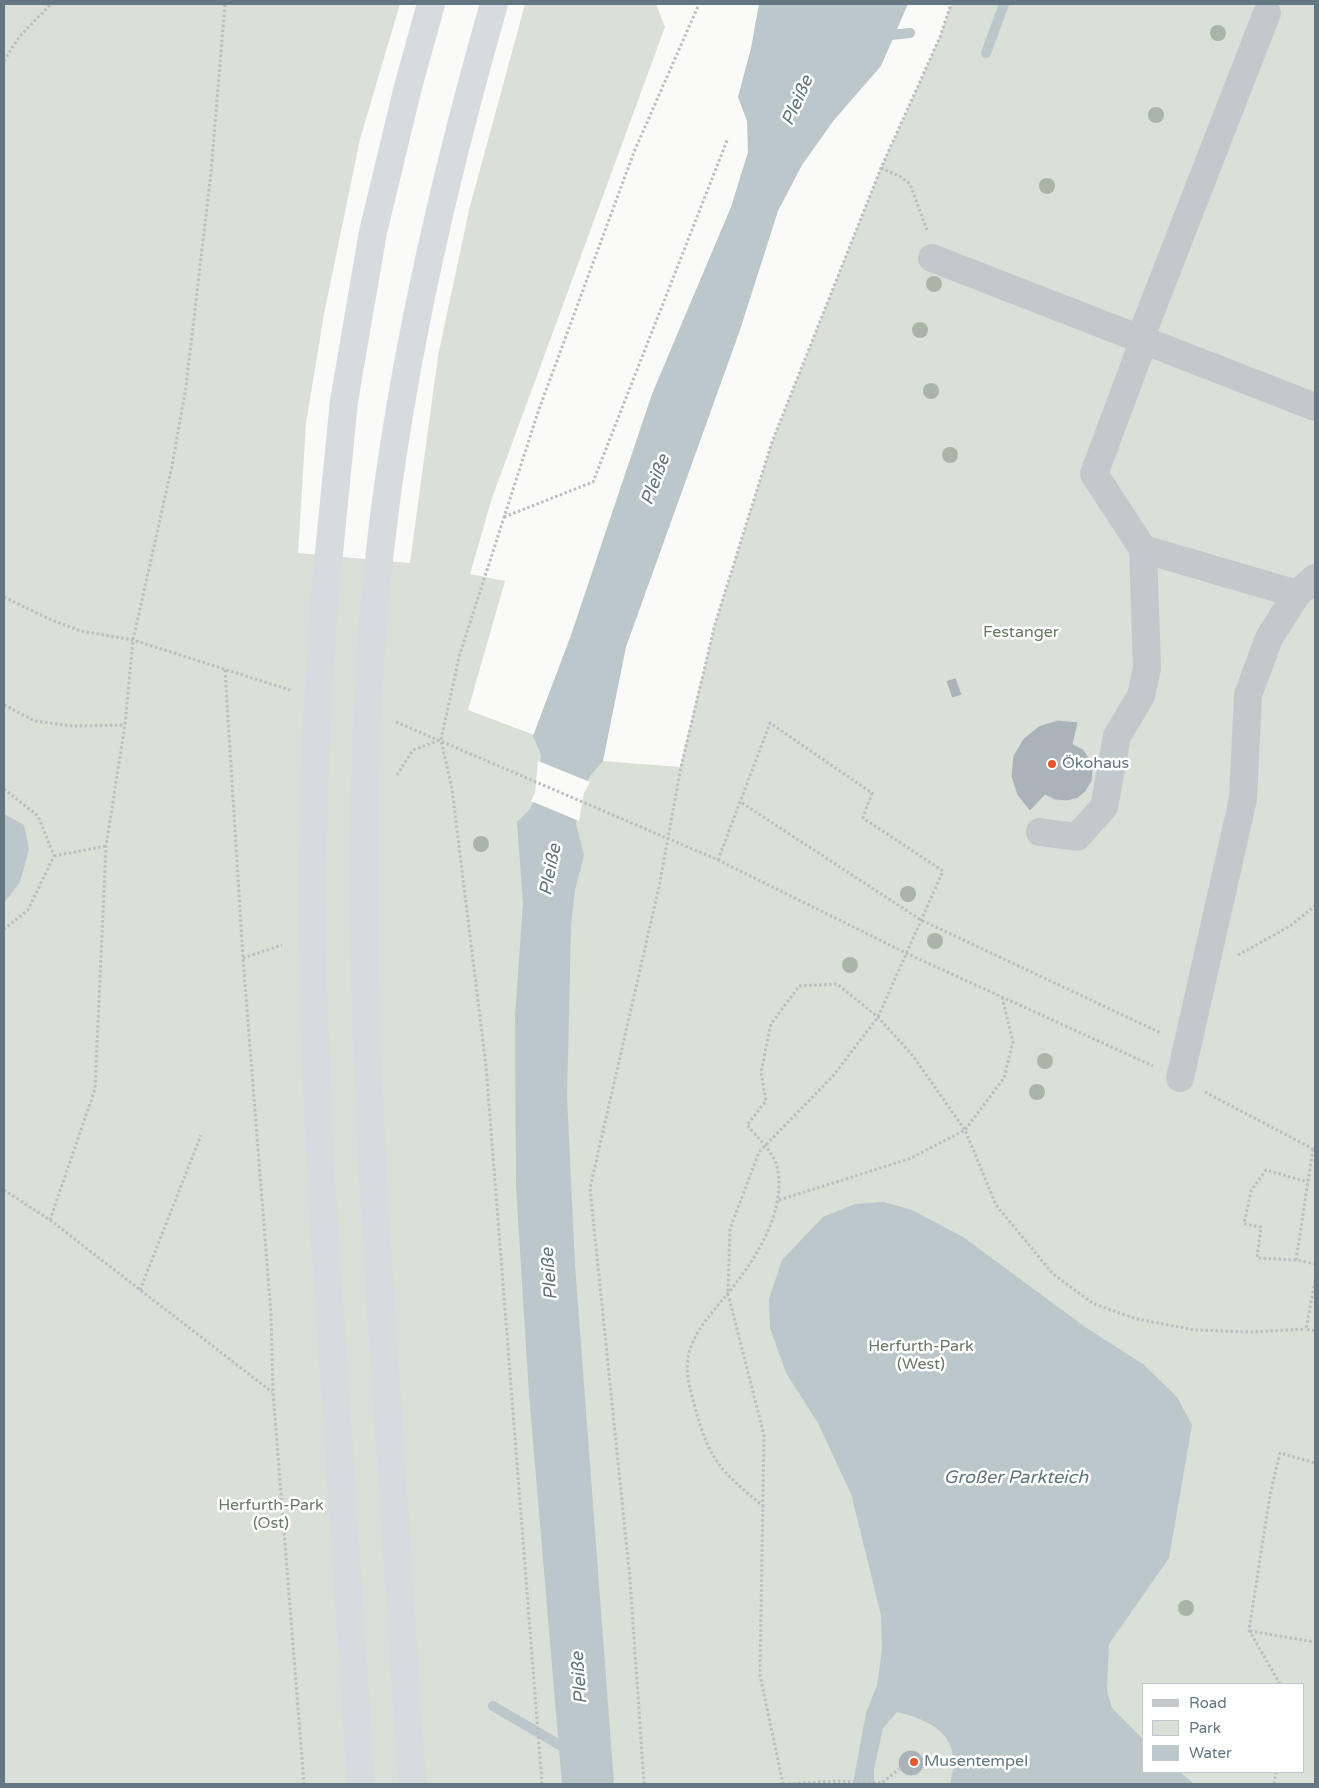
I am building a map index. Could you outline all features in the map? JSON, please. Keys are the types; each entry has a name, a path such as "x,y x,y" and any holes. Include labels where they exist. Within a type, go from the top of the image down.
{"highway":[{"path":"361,1784 321,1178 313,990 312,875 315,758 328,556 344,402 373,232 408,87 431,4"},
{"path":"412,1784 372,1174 364,989 365,761 379,560 399,421 430,250 465,104 494,4"}],"lane":[{"path":"1040,832 1077,837 1104,807 1117,736 1141,696 1147,668 1144,549 1094,474 1142,339 1267,13"},
{"path":"932,258 1315,406"},
{"path":"1144,549 1306,586 1269,638 1248,695 1243,799 1180,1078"}],"path":[{"path":"4,61 19,37 51,4"},
{"path":"50,1220 95,1089 106,846 125,726 133,640 172,466 186,387 212,162 225,4"},
{"path":"542,1784 486,1066 452,789 441,740 459,657 538,412 634,152 698,4"},
{"path":"644,1784 630,1578 590,1188 658,887 666,837 715,624 772,442 881,168 940,37 951,4"},
{"path":"503,517 593,482 728,138"},
{"path":"881,168 901,177 910,184 927,230 936,241 932,258"},
{"path":"4,597 49,619 81,631 133,640 225,670 242,958 271,1314 273,1392 304,1784"},
{"path":"4,704 35,721 72,726 125,726"},
{"path":"718,860 742,802 770,723 872,793 863,818 943,871 908,954 878,1017 833,1076 759,1152 730,1228 728,1294 764,1435 760,1675 783,1784"},
{"path":"399,773 413,750 441,740"},
{"path":"470,754 718,860 908,954 1180,1078 1314,1150 1296,1260"},
{"path":"4,789 38,816 54,856 28,910 4,929"},
{"path":"742,802 921,920 1187,1044"},
{"path":"54,856 106,846"},
{"path":"1204,971 1224,963 1290,926 1315,906"},
{"path":"764,1507 728,1477 713,1458 699,1423 687,1375 688,1357 695,1337 728,1294 767,1233 778,1200 778,1170 765,1146 747,1124 766,1101 762,1072 771,1024 799,986 837,984 878,1017 913,1056 966,1130 996,1205 1053,1274 1094,1304 1137,1319 1195,1330 1253,1332 1306,1329 1315,1331"},
{"path":"778,1200 910,1159 966,1130 1004,1078 1014,1042 1002,997"},
{"path":"140,1290 201,1135"},
{"path":"1308,1182 1266,1170 1251,1190 1244,1224 1261,1227 1257,1258 1296,1260 1315,1264"},
{"path":"4,1190 50,1220 273,1392"},
{"path":"1306,1329 1315,1281"},
{"path":"1279,1683 1249,1630 1270,1494 1280,1453 1315,1463"},
{"path":"1249,1630 1315,1642"},
{"path":"788,1784 835,1781 882,1783 900,1769"}],"green space":[{"path":"4,4 400,4 360,139 324,314 306,423 298,553 410,563 438,356 469,210 525,4 656,4 665,27 492,498 470,574 505,581 468,710 603,761 680,767 715,624 772,442 881,168 940,37 951,4 1315,4 1315,1784 4,1784"}],"water":[{"name":"Pleiße","path":"759,4 908,4 881,66 834,120 802,165 778,211 740,330 626,647 603,761 590,776 582,793 576,824 584,855 575,890 571,927 567,1097 575,1265 614,1784 562,1784 529,1394 516,1186 515,1017 523,903 517,822 530,809 537,794 541,755 533,736 571,635 652,394 731,207 748,152 747,121 738,97 751,48"},
{"path":"4,814 24,825 29,849 20,882 4,903"},
{"name":"Großer Parkteich","path":"884,1202 912,1210 963,1237 1088,1329 1143,1364 1177,1397 1192,1425 1169,1558 1109,1644 1107,1690 1112,1708 1142,1738 1142,1773 1181,1773 1194,1784 950,1784 953,1755 950,1744 944,1735 924,1721 897,1712 883,1728 874,1769 874,1784 853,1784 866,1713 877,1685 882,1650 881,1615 851,1494 818,1423 786,1373 770,1328 769,1299 782,1260 823,1217 855,1204"}],"pier":[{"path":"538,761 590,782 584,793 579,821 531,801 535,793"}],"building":[{"path":"956,678 962,695 952,698 946,681"},
{"name":"Ökohaus","path":"1058,720 1078,722 1073,744 1083,749 1090,759 1093,770 1092,781 1086,791 1078,798 1067,801 1055,800 1045,795 1030,811 1017,795 1011,776 1013,756 1023,739 1039,726"},
{"path":"911,1750 920,1754 924,1763 920,1772 911,1776 902,1772 898,1763 902,1754"}],"waterway":[{"path":"986,53 1004,4"},
{"path":"881,36 910,33"},
{"path":"493,1706 570,1751"}],"place":[{"name":"Ökohaus","path":"1052,764"},
{"name":"Musentempel","path":"914,1762"}],"park label":[{"name":"Festanger","path":"1021,633"},
{"name":"Herfurth-Park (West)","path":"921,1356"},
{"name":"Herfurth-Park (Ost)","path":"271,1515"}]}
